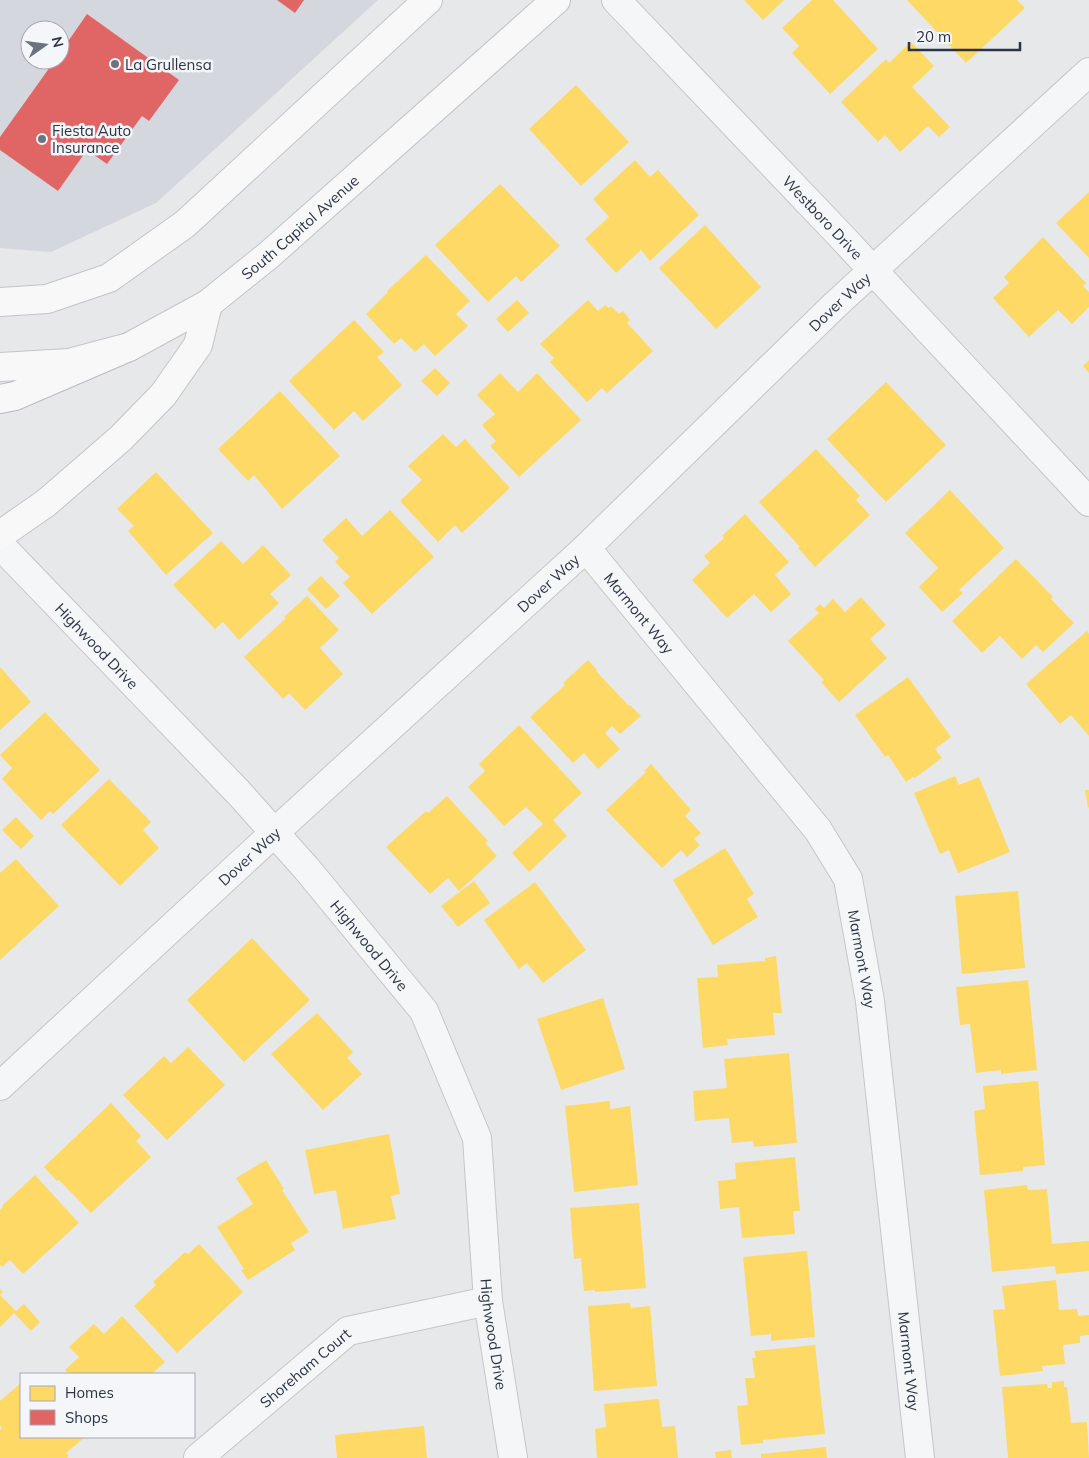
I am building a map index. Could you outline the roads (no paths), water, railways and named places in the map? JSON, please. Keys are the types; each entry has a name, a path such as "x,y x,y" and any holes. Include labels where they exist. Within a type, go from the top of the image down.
{"main road":[{"path":"0,302 47,299 109,278 185,224 428,0"},
{"name":"South Capitol Avenue","path":"0,367 69,363 129,347 208,304 278,247 556,0"},
{"path":"0,535 46,503 121,438 163,396 198,345 208,304"},
{"path":"0,399 15,396 129,347"}],"street":[{"name":"Westboro Drive","path":"616,0 1089,502"},
{"name":"Dover Way","path":"0,1086 586,548 835,305 1089,72"},
{"name":"Highwood Drive","path":"0,545 231,784 306,868 424,1011 478,1138 488,1301 513,1458"},
{"name":"Marmont Way","path":"586,548 818,830 848,880 870,1001 920,1458"},
{"name":"Shoreham Court","path":"198,1458 348,1332 488,1301"}],"place":[{"name":"La Grullensa","path":"115,64"},
{"name":"Fiesta Auto Insurance","path":"42,139"}]}
